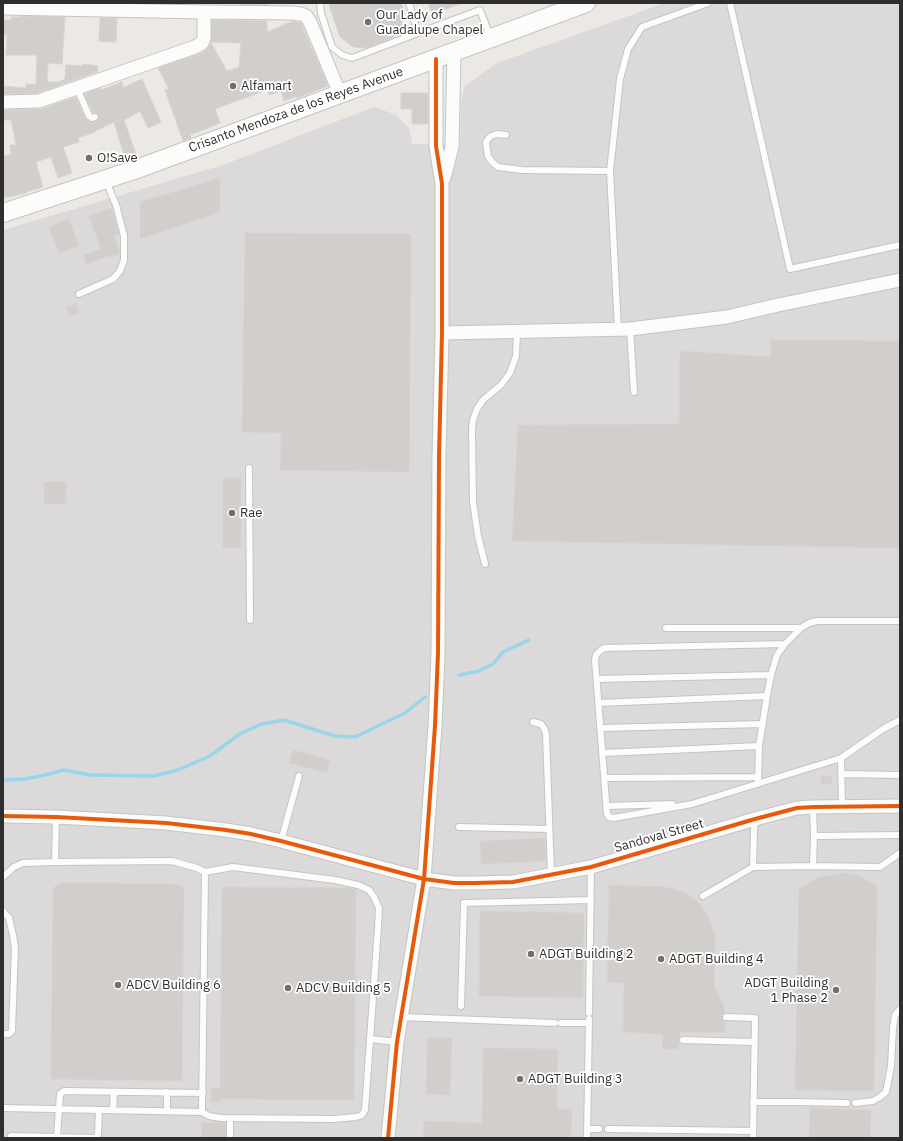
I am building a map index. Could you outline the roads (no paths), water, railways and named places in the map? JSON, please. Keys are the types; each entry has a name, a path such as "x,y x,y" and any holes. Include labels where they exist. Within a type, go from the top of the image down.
{"main road":[{"name":"Crisanto Mendoza de los Reyes Avenue","path":"3,212 137,169 586,3"}],"street":[{"path":"3,8 300,14 306,16 310,22 340,94"},
{"path":"3,102 39,101 195,47 202,43 204,38 204,12"},
{"path":"442,184 452,147 454,52"},
{"path":"388,1138 397,1042 424,879 436,726 442,333 442,184 436,146 436,59"},
{"path":"442,333 624,329 728,317 778,305 900,280"},
{"name":"Sandoval Street","path":"3,816 56,817 166,823 251,834 424,879 454,883 513,882 591,867 797,808 813,806 900,806"}],"lane":[{"path":"320,3 321,13 332,47 342,55 352,58 480,10"},
{"path":"409,3 418,33"},
{"path":"478,3 490,38"},
{"path":"634,392 624,329 610,171 620,79 628,49 642,27 708,3"},
{"path":"730,3 790,269 900,245"},
{"path":"77,88 89,116 95,118"},
{"path":"506,135 497,134 491,136 486,143 488,156 498,167 522,170 610,171"},
{"path":"79,294 113,278 120,271 124,260 124,236 116,205 105,179"},
{"path":"485,564 478,536 473,502 473,420 477,409 483,400 501,385 510,373 516,356 518,332"},
{"path":"250,468 250,620"},
{"path":"758,784 759,746 771,674 777,655 785,644 801,628 809,623 817,621 900,621"},
{"path":"666,628 801,628"},
{"path":"785,644 604,648 600,651 596,655 595,660 607,814 609,817 614,818 692,804 842,758 883,729 900,720"},
{"path":"597,679 771,674"},
{"path":"599,703 767,696"},
{"path":"533,722 541,724 546,734 551,874"},
{"path":"601,728 763,724"},
{"path":"602,753 759,746"},
{"path":"842,758 842,806"},
{"path":"842,774 900,775"},
{"path":"281,841 298,776"},
{"path":"605,778 758,777"},
{"path":"607,806 692,804"},
{"path":"813,806 813,866"},
{"path":"55,862 56,817"},
{"path":"753,867 755,819"},
{"path":"459,827 549,829"},
{"path":"814,836 900,835"},
{"path":"703,896 753,867 880,867 900,853"},
{"path":"3,877 23,863 172,861 197,868 205,872 233,867 335,880 358,885 369,890 379,908 370,1039 364,1110 362,1115 350,1119 216,1118 202,1112 3,1108"},
{"path":"587,1138 591,867"},
{"path":"202,1112 205,872"},
{"path":"462,1006 464,903 590,900"},
{"path":"3,911 9,918 15,948 12,1031 9,1034 3,1034"},
{"path":"855,1103 873,1101 880,1098 886,1092 891,1066 895,1015 900,1009"},
{"path":"402,1017 558,1023 589,1018"},
{"path":"608,1129 753,1135 755,1018 726,1017"},
{"path":"370,1039 397,1042"},
{"path":"683,1040 754,1042"},
{"path":"57,1137 60,1094 64,1091 203,1093"},
{"path":"113,1110 114,1092"},
{"path":"167,1111 168,1092"},
{"path":"753,1102 847,1103"},
{"path":"11,1136 96,1138 98,1134 99,1110"},
{"path":"230,1118 230,1138"},
{"path":"587,1129 599,1129"}],"waterway":[{"path":"459,675 479,671 493,664 503,652 529,640"},
{"path":"3,780 25,779 64,770 90,775 154,776 178,770 210,756 241,733 262,724 284,720 335,736 355,737 405,713 425,697"}],"place":[{"name":"Our Lady of Guadalupe Chapel","path":"368,22"},
{"name":"Alfamart","path":"233,86"},
{"name":"O!Save","path":"89,158"},
{"name":"Rae","path":"232,513"},
{"name":"ADGT Building 2","path":"531,954"},
{"name":"ADGT Building 4","path":"661,959"},
{"name":"ADCV Building 6","path":"118,985"},
{"name":"ADCV Building 5","path":"288,988"},
{"name":"ADGT Building 1 Phase 2","path":"836,990"},
{"name":"ADGT Building 3","path":"520,1079"}]}
